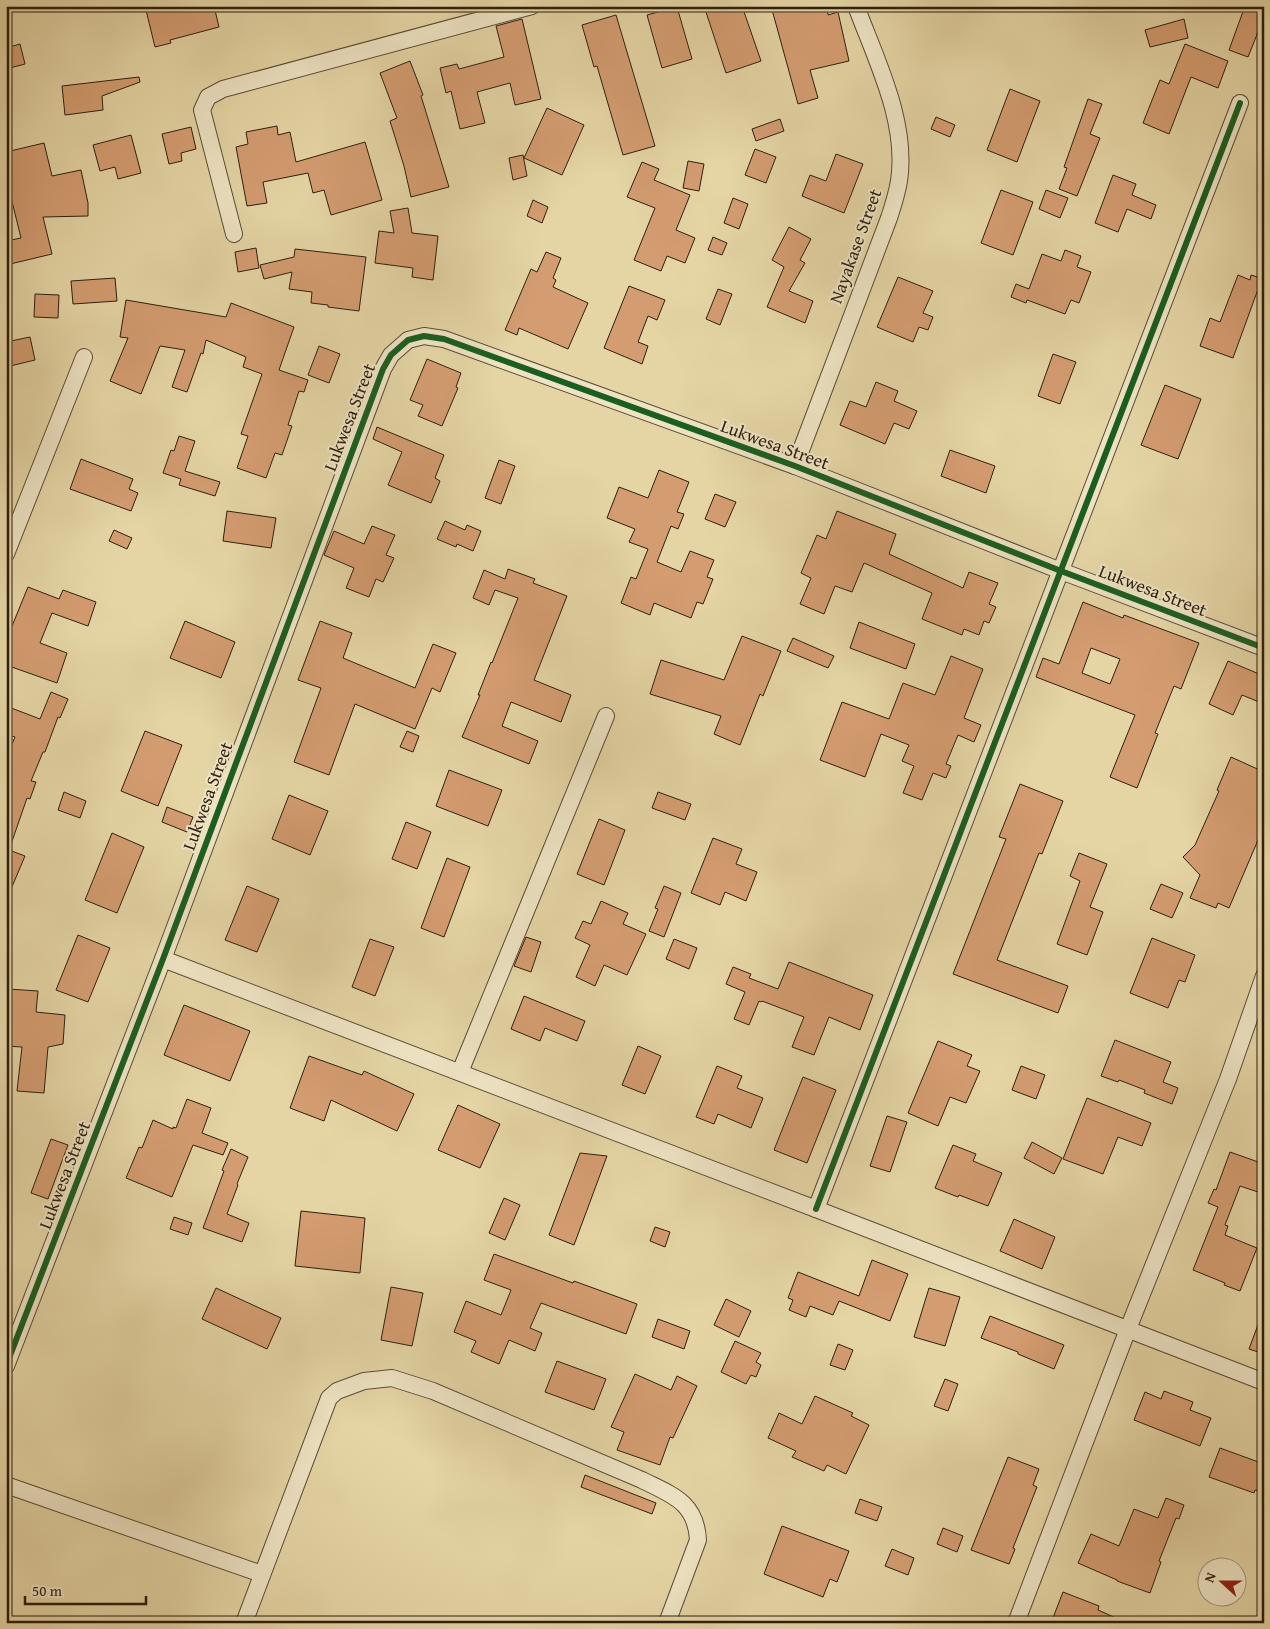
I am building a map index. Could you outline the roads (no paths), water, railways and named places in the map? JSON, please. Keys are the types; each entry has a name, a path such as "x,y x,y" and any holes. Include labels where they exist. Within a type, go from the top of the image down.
{"street":[{"path":"234,234 202,110 208,97 223,89 532,6"},
{"name":"Nayakase Street","path":"795,466 889,218 899,180 899,139 895,114 856,6"},
{"path":"816,1209 1240,104"},
{"name":"Lukwesa Street","path":"6,1366 163,959 383,369 390,354 408,340 424,336 444,339 795,466 1061,572 1264,648"},
{"path":"6,554 84,357"},
{"path":"460,1072 606,716"},
{"path":"163,959 1264,1382"},
{"path":"1016,1623 1128,1329 1228,1078 1264,976"},
{"path":"244,1623 329,1398 336,1391 364,1381 392,1378 433,1391 624,1472 671,1494 685,1504 698,1528 698,1540 667,1623"},
{"path":"6,1486 262,1574"}]}
